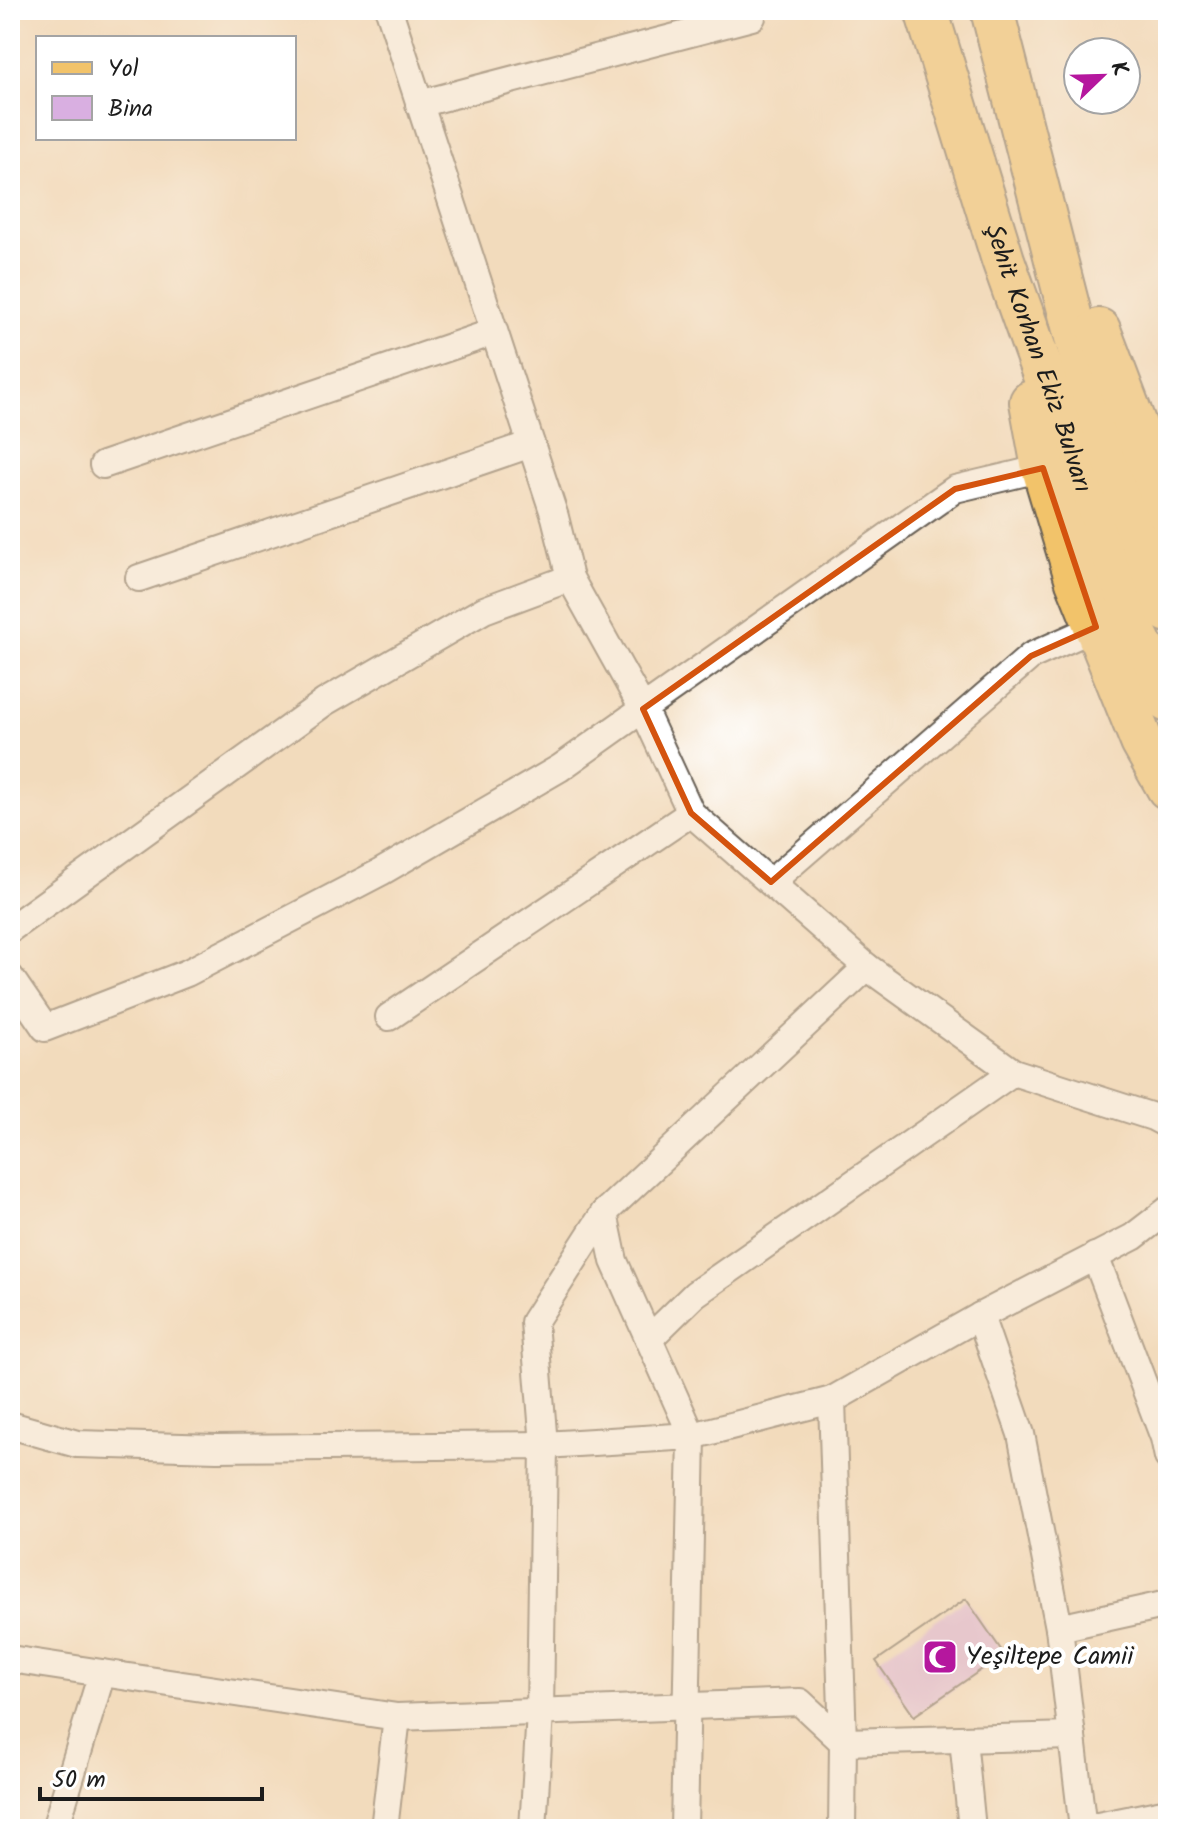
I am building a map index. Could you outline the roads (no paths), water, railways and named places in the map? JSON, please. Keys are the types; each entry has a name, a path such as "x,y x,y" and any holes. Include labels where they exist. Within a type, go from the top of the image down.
{"main road":[{"name":"Şehit Korhan Ekiz Bulvarı","path":"926,10 1003,260 1060,420 1100,546 1129,620 1168,701"},
{"name":"Şehit Korhan Ekiz Bulvarı","path":"992,10 1081,357 1136,525 1168,611"},
{"path":"1031,164 1117,372 1168,512"},
{"path":"1003,260 1043,468 1077,581 1142,742 1168,788"}],"street":[{"path":"389,10 555,517 570,578 643,709 691,813 867,967 1013,1072 1153,1117 1168,1125"},
{"path":"419,104 752,17"},
{"path":"103,465 494,332"},
{"path":"139,578 531,444"},
{"path":"10,977 45,1028 187,973 381,872 560,768 955,489 1043,468"},
{"path":"10,929 325,702 484,610 570,578"},
{"path":"771,882 1031,656 1096,627"},
{"path":"389,1017 691,813"},
{"path":"533,1829 540,1713 544,1445 534,1322 604,1213 867,967"},
{"path":"650,1338 695,1294 1013,1072"},
{"path":"10,1425 77,1444 217,1448 544,1445 692,1436 832,1400 980,1316 1133,1237 1168,1210"},
{"path":"604,1213 614,1261 692,1436 684,1829"},
{"path":"1095,1256 1164,1438 1168,1457"},
{"path":"980,1316 1021,1434 1059,1628 1083,1829 1168,1812"},
{"path":"832,1400 843,1742 842,1829"},
{"path":"1059,1628 1168,1604"},
{"path":"10,1659 397,1717 800,1702 843,1742 1072,1736"},
{"path":"55,1829 102,1673"},
{"path":"384,1829 397,1717"},
{"path":"963,1739 972,1829"}],"place":[{"name":"Yeşiltepe Camii","path":"940,1657"}]}
